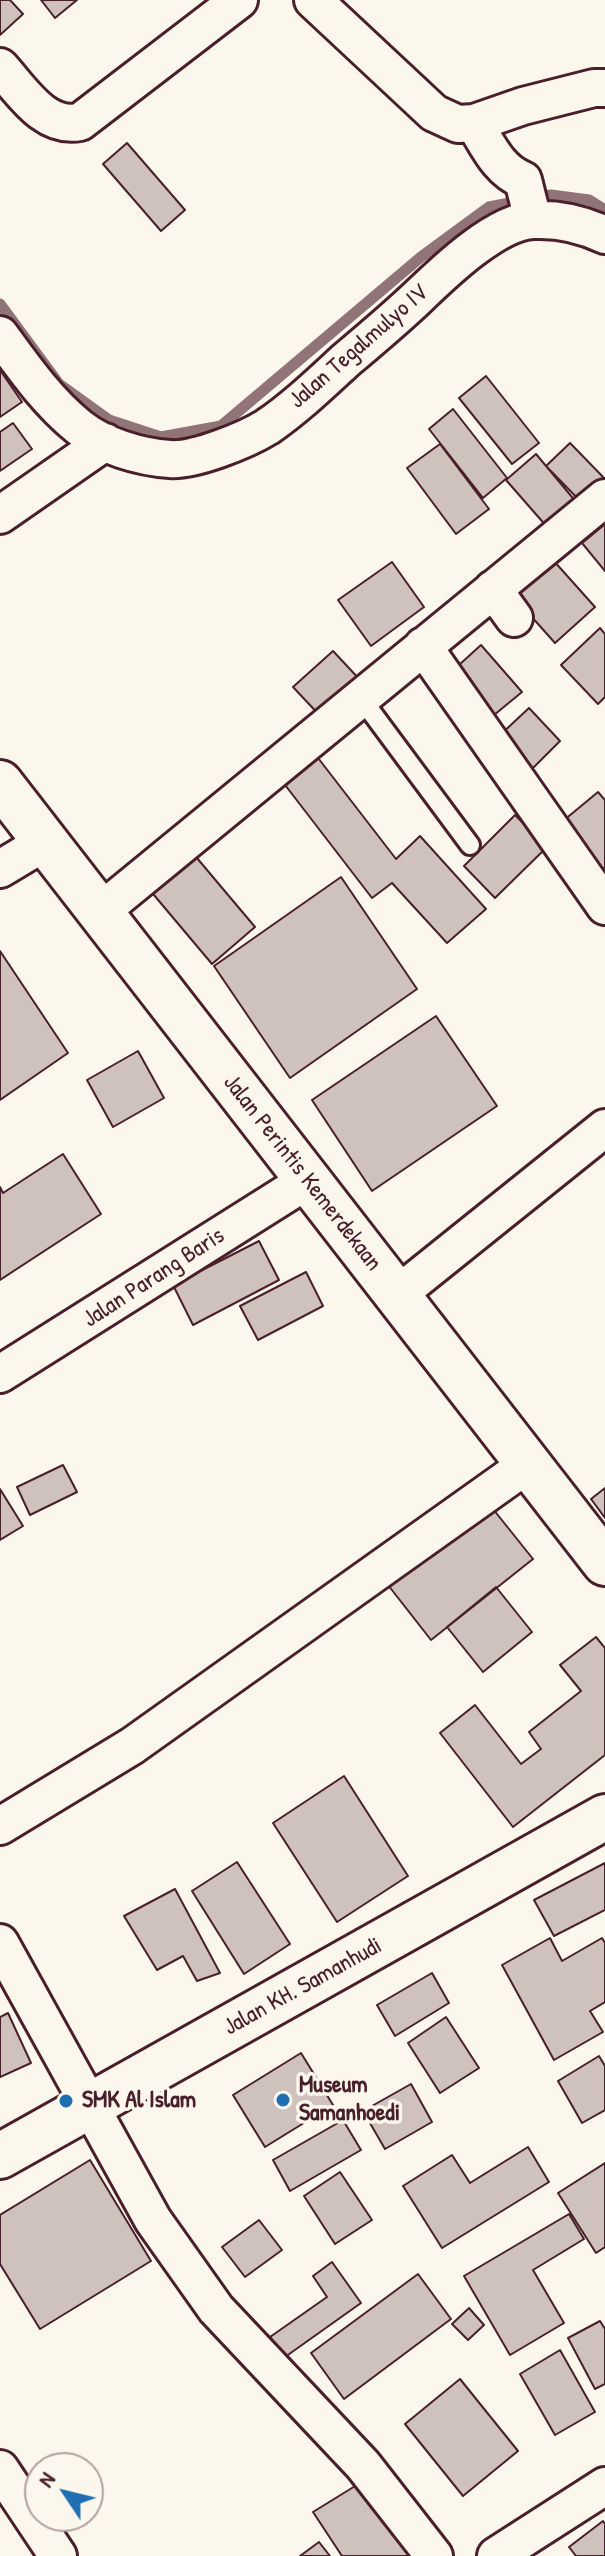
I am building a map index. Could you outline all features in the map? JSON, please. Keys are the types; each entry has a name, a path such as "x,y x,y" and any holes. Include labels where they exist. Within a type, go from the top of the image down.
{"street":[{"path":"0,67 40,112 57,123 80,122 239,0"},
{"path":"313,0 434,113 458,124 474,123 523,106 605,88"},
{"path":"474,123 528,203"},
{"name":"Jalan Tegalmulyo IV","path":"0,335 39,388 81,428 115,447 172,460 211,451 265,428 439,276 488,239 517,223 528,203 605,235"},
{"path":"0,515 105,442"},
{"path":"100,912 423,646 503,604 605,498"},
{"path":"423,646 605,906"},
{"name":"Jalan Perintis Kemerdekaan","path":"0,783 605,1563"},
{"path":"0,869 45,842"},
{"path":"397,1295 605,1128"},
{"name":"Jalan Parang Baris","path":"0,1374 308,1180"},
{"path":"0,1826 132,1746 528,1464"},
{"name":"Jalan KH. Samanhudi","path":"0,2156 605,1817"},
{"path":"0,1943 153,2220 216,2309 363,2465 434,2556"},
{"path":"0,2469 58,2556"},
{"path":"496,2556 605,2486"}],"lane":[{"path":"361,698 470,845"}],"building":[{"path":"0,0 10,0 23,14 0,35"},
{"path":"41,0 77,0 55,18"},
{"path":"127,143 185,210 161,231 103,164"},
{"path":"0,370 22,402 0,417"},
{"path":"486,376 539,443 512,464 459,398"},
{"path":"453,409 507,478 483,498 429,429"},
{"path":"13,423 32,449 0,471 0,432"},
{"path":"570,443 605,479 605,493 588,509 546,466"},
{"path":"440,444 489,509 456,534 407,468"},
{"path":"536,454 577,503 548,528 506,480"},
{"path":"605,524 605,571 582,543"},
{"path":"553,560 595,607 555,643 514,597"},
{"path":"392,562 424,607 371,646 338,600"},
{"path":"600,628 605,634 605,697 598,704 561,665"},
{"path":"481,645 522,692 488,720 449,674"},
{"path":"333,651 362,682 323,719 293,687"},
{"path":"529,708 560,741 531,770 499,736"},
{"path":"315,754 396,859 420,836 486,909 447,943 392,883 372,898 282,781"},
{"path":"598,792 605,800 603,869 563,821"},
{"path":"515,815 547,847 495,898 464,866"},
{"path":"186,845 255,927 212,964 143,882"},
{"path":"341,877 417,989 290,1078 214,966"},
{"path":"0,951 68,1053 0,1100"},
{"path":"436,1016 497,1106 372,1191 312,1100"},
{"path":"138,1051 164,1098 113,1127 87,1080"},
{"path":"63,1154 101,1214 0,1280 0,1187 3,1193"},
{"path":"259,1241 279,1280 193,1325 173,1285"},
{"path":"306,1272 323,1306 258,1340 240,1306"},
{"path":"63,1465 77,1492 30,1515 17,1487"},
{"path":"605,1488 605,1518 591,1499"},
{"path":"0,1489 23,1526 0,1540"},
{"path":"489,1504 533,1559 431,1640 388,1585"},
{"path":"496,1587 532,1632 483,1672 447,1627"},
{"path":"596,1637 605,1648 605,1755 513,1827 440,1733 475,1705 521,1764 541,1749 529,1732 581,1691 560,1665"},
{"path":"344,1776 408,1876 337,1922 273,1823"},
{"path":"237,1862 290,1944 244,1974 192,1891"},
{"path":"605,1863 605,1910 554,1936 534,1900"},
{"path":"175,1889 220,1973 197,1981 183,1956 157,1970 124,1916"},
{"path":"550,1938 562,1961 602,1938 605,1943 605,2002 590,2011 603,2032 554,2060 502,1965"},
{"path":"432,1973 449,2003 395,2036 377,2005"},
{"path":"8,2013 31,2063 0,2077 0,2017"},
{"path":"446,2017 479,2068 440,2093 408,2043"},
{"name":"Museum Samanhoedi","path":"301,2053 333,2105 265,2147 233,2095"},
{"path":"599,2056 605,2066 605,2110 582,2123 558,2081"},
{"path":"411,2084 432,2122 385,2149 363,2111"},
{"path":"343,2120 361,2150 290,2191 273,2160"},
{"path":"528,2147 549,2182 442,2248 403,2186 452,2155 470,2183"},
{"path":"90,2160 151,2261 40,2329 0,2264 0,2215"},
{"path":"605,2163 605,2247 596,2253 558,2193"},
{"path":"340,2172 372,2220 335,2244 304,2196"},
{"path":"569,2214 584,2239 533,2270 564,2323 510,2355 464,2276"},
{"path":"259,2220 282,2250 245,2277 222,2247"},
{"path":"332,2262 361,2303 285,2357 270,2337 327,2297 313,2276"},
{"path":"418,2274 451,2319 344,2399 311,2353"},
{"path":"469,2308 484,2325 468,2340 452,2324"},
{"path":"600,2321 605,2329 605,2384 595,2389 568,2338"},
{"path":"560,2350 595,2412 555,2435 520,2374"},
{"path":"460,2379 518,2451 463,2496 405,2424"},
{"path":"360,2483 427,2556 342,2556 313,2512"},
{"path":"603,2521 605,2556 576,2556 569,2547"},
{"path":"319,2542 330,2556 300,2556"}],"waterway":[{"path":"0,304 59,384 109,420 161,437 221,426 421,257 489,207 551,195 589,200 605,210"}],"place":[{"name":"Museum Samanhoedi","path":"283,2100"},
{"name":"SMK Al Islam","path":"66,2101"}]}
